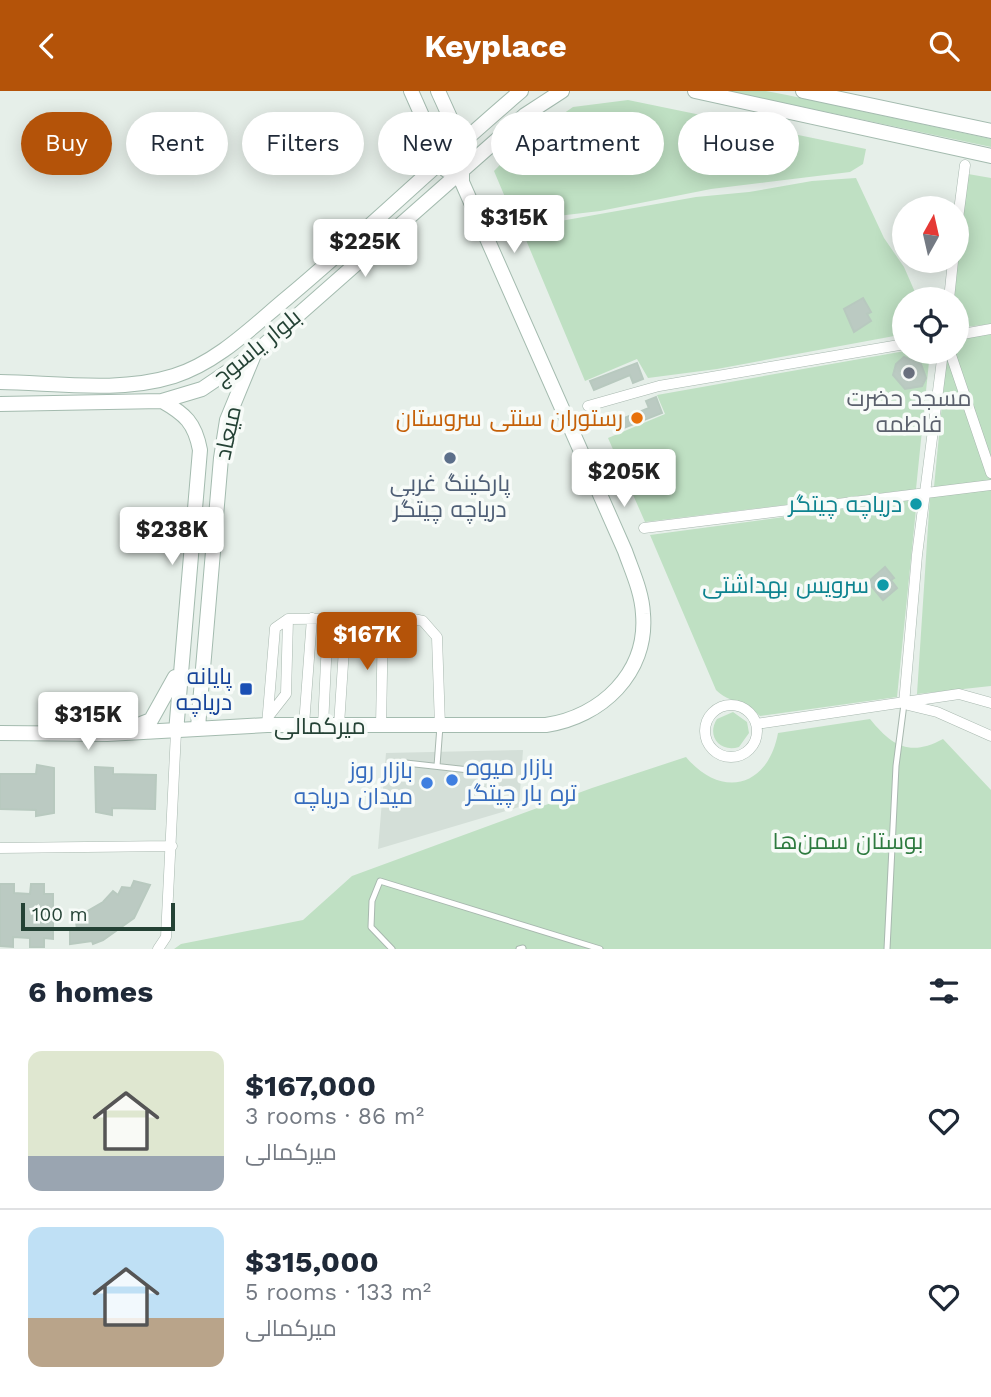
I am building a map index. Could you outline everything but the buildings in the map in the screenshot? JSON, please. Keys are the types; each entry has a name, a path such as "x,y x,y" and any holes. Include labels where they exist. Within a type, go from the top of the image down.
{"street":[{"path":"411,91 420,112"},
{"path":"438,91 447,112"},
{"name":"بلوار یاسوج","path":"477,131 521,91"},
{"name":"بلوار یاسوج","path":"0,404 162,401 202,389 256,352 459,176 525,115 562,91"},
{"path":"695,91 991,156"},
{"path":"803,91 991,131"},
{"path":"961,196 965,165"},
{"name":"بلوار یاسوج","path":"0,382 146,382 193,369 230,346 428,175"},
{"name":"میرکمالی","path":"0,733 176,732 198,727 267,721 323,726 546,725 567,722 607,701 626,680 642,632 643,615 639,592 625,551 459,176"},
{"path":"969,333 991,329"},
{"path":"588,407 659,386 892,346"},
{"name":"میعاد","path":"198,727 221,458 228,420 239,387 256,352"},
{"path":"904,704 925,494 941,364"},
{"path":"954,364 991,473"},
{"name":"میعاد","path":"162,401 184,414 193,424 200,450 179,669 176,732"},
{"path":"644,527 991,485"},
{"path":"304,725 312,618"},
{"path":"339,725 346,618"},
{"path":"267,721 286,694 288,619"},
{"path":"267,721 272,638 275,628 288,619 383,619 423,621 437,637 440,726"},
{"path":"323,726 328,619"},
{"path":"381,726 383,619"},
{"path":"179,669 181,683 186,687 200,685"},
{"path":"107,734 141,726 151,720 179,669"},
{"path":"756,724 959,694 991,703"},
{"path":"904,704 924,708 991,736"},
{"path":"722,706 739,706 747,710 756,724 757,733 750,748 736,756 720,754 713,750 705,735 708,719 722,706"},
{"path":"158,949 166,937 176,732"},
{"path":"0,848 172,846"}],"lane":[{"path":"887,949 896,766 904,704"},
{"path":"437,766 440,726"},
{"path":"397,762 478,771"},
{"path":"392,949 372,927 372,901 380,881 600,949"}],"shaded area":[{"name":"بازار میوه تره بار چیتگر","path":"523,750 519,807 378,849 386,753"}],"green space":[{"path":"728,91 766,91 787,95 991,139 991,147"},
{"path":"628,100 686,112 678,112 678,175 799,175 799,135 866,149 863,164 850,172 711,189 600,211 515,221 496,175 664,175 664,112 566,112 573,107"},
{"path":"968,174 991,178 991,324 969,327 969,287 954,287 955,273 970,273 970,196 965,196"},
{"path":"856,178 892,250 892,273 907,273 913,287 892,287 892,336 717,369 648,378 637,359 585,381 521,228 696,197 749,192 812,181"},
{"path":"991,334 991,480 934,487 946,364 969,364 969,337"},
{"path":"892,353 892,364 929,364 916,489 645,522 608,438 665,414 657,395"},
{"path":"991,490 991,686 917,694 930,496"},
{"path":"917,499 897,697 760,716 749,707 716,690 650,535"},
{"path":"733,712 747,722 749,733 739,747 726,748 714,737 714,725 717,719"},
{"name":"بوستان سمن‌ها","path":"870,719 886,736 902,746 921,747 943,739 991,790 991,949 174,949 181,944 303,920 352,876 592,788 686,757 714,779 741,781 754,776 764,766 773,752 778,733"}],"place":[{"name":"مسجد حضرت فاطمه","path":"909,373"},
{"name":"رستوران سنتی سروستان","path":"637,418"},
{"name":"پارکینگ غربی دریاچه چیتگر","path":"450,458"},
{"name":"دریاچه چیتگر","path":"916,504"},
{"name":"سرویس بهداشتی","path":"883,585"},
{"name":"پایانه دریاچه","path":"246,689"},
{"name":"بازار میوه تره بار چیتگر","path":"452,780"},
{"name":"بازار روز میدان دریاچه","path":"427,783"}]}
